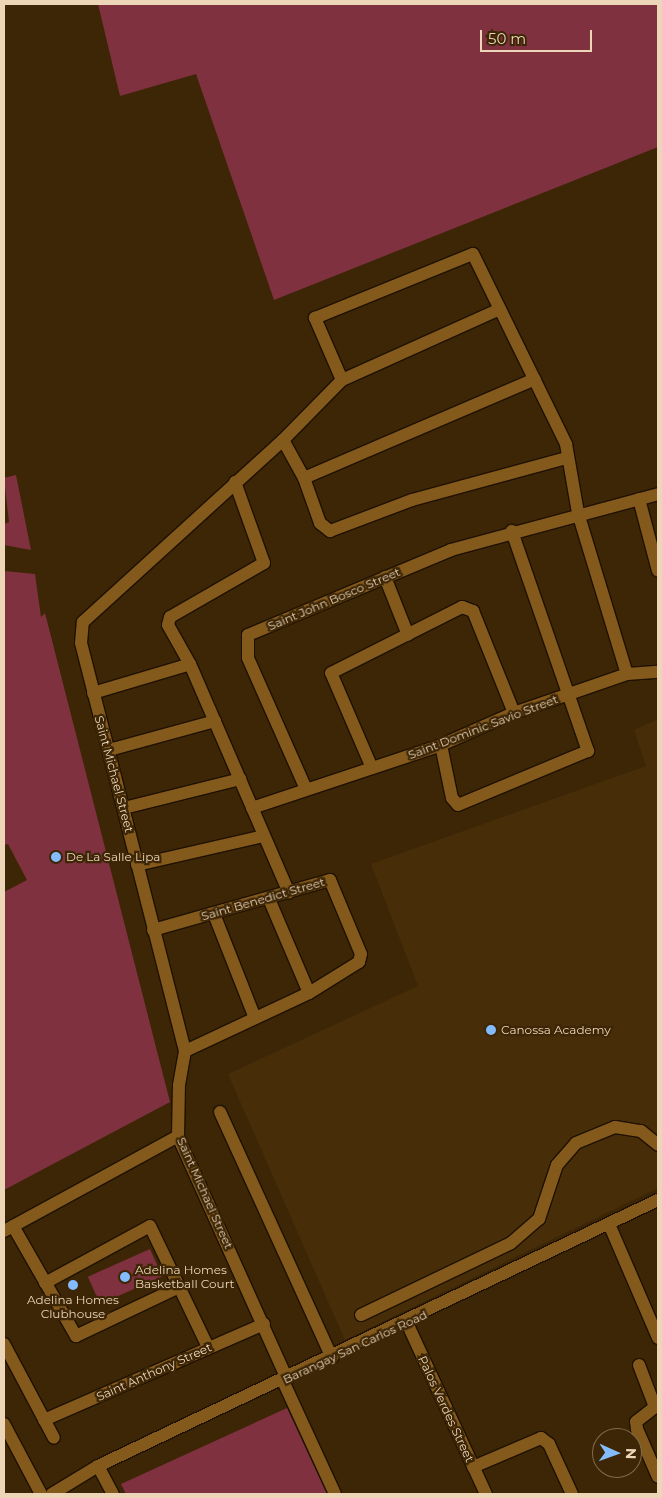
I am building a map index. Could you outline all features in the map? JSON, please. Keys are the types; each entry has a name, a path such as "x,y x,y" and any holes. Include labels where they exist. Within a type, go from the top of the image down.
{"street":[{"path":"500,309 342,380 315,318 473,254 535,379 566,444 578,513 628,674"},
{"path":"304,478 535,379"},
{"name":"Saint Michael Street","path":"335,1494 285,1380 264,1324 178,1136 179,1085 185,1051 81,643 83,622 283,440 342,380"},
{"path":"283,440 304,478 320,522 330,531 412,500 567,458"},
{"path":"235,482 265,562 170,618 168,625 190,664 289,893"},
{"name":"Saint John Bosco Street","path":"306,789 248,658 248,635 385,577 512,532 578,513 658,494"},
{"path":"639,499 658,571"},
{"path":"441,745 452,798 462,805 587,753 570,694 512,532"},
{"path":"385,577 408,635"},
{"path":"372,768 331,673 462,607 473,611 514,713"},
{"path":"93,693 190,664"},
{"name":"Saint Dominic Savio Street","path":"252,808 441,745 514,713 628,674 658,672"},
{"path":"108,750 214,721"},
{"path":"124,808 240,780"},
{"path":"137,864 264,836"},
{"name":"Saint Benedict Street","path":"153,930 269,899 330,880 361,954 359,962 308,993 185,1051"},
{"path":"269,899 308,993"},
{"path":"214,914 255,1018"},
{"path":"220,1112 332,1358"},
{"path":"361,1314 511,1243 539,1219 557,1165 576,1143 615,1127 641,1131 658,1145"},
{"path":"178,1136 8,1228 45,1283 76,1336 179,1287"},
{"name":"Barangay San Carlos Road","path":"52,1494 98,1466 407,1323 658,1200"},
{"path":"609,1224 658,1338"},
{"path":"45,1283 147,1225 208,1347"},
{"name":"Palos Verdes Street","path":"407,1323 486,1494"},
{"name":"Saint Anthony Street","path":"44,1420 264,1324"},
{"path":"4,1344 54,1438"},
{"path":"638,1365 655,1407 636,1422 637,1429 658,1477"},
{"path":"4,1424 41,1494"},
{"path":"473,1467 541,1438 549,1444 572,1494"},
{"path":"98,1466 113,1494"}],"shaded area":[{"path":"98,4 658,4 658,147 274,300 196,74 120,96"},
{"path":"16,475 31,550 4,545 4,524 9,522 4,478"},
{"name":"De La Salle Lipa","path":"4,571 35,574 41,617 45,613 170,1102 4,1190 4,892 27,880 8,844 4,845"},
{"name":"Canossa Academy","path":"658,719 658,1188 345,1340 228,1074 418,986 371,864 646,766 634,730"},
{"name":"Adelina Homes Basketball Court","path":"150,1249 162,1276 100,1304 88,1277"},
{"path":"287,1408 327,1494 126,1494 121,1484"}],"place":[{"name":"De La Salle Lipa","path":"56,857"},
{"name":"Canossa Academy","path":"491,1030"},
{"name":"Adelina Homes Basketball Court","path":"125,1277"},
{"name":"Adelina Homes Clubhouse","path":"73,1285"}]}
